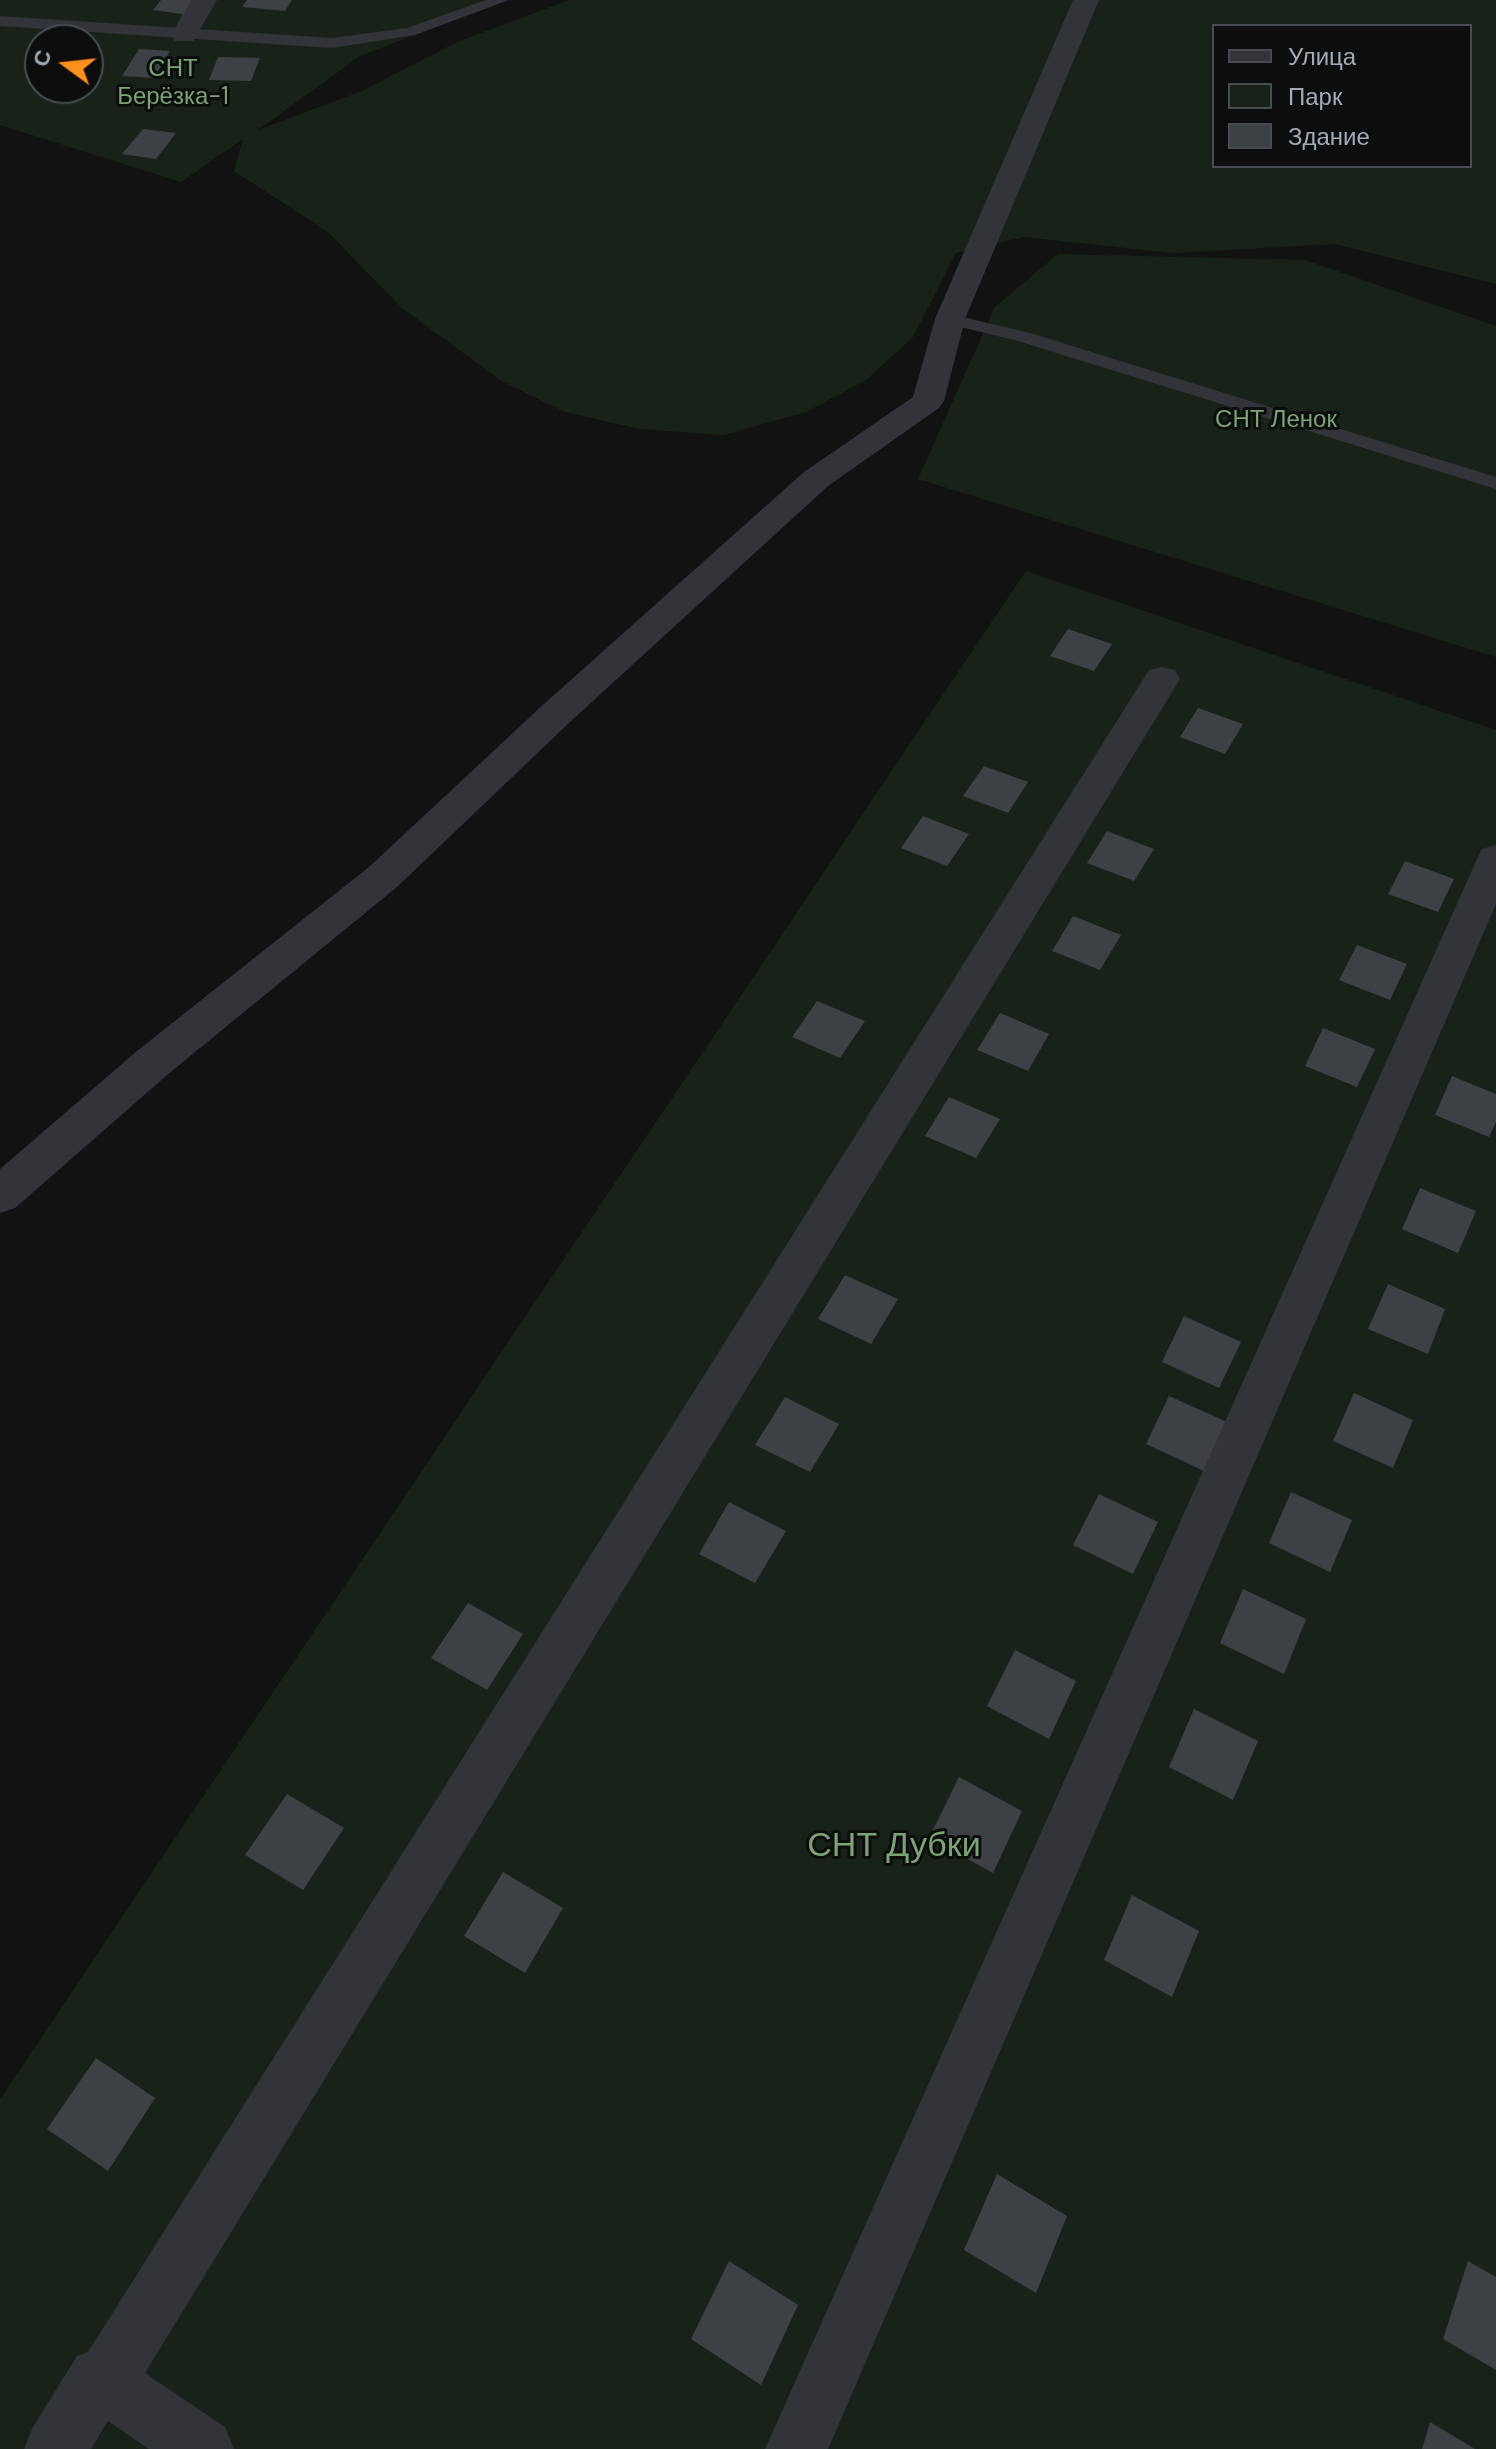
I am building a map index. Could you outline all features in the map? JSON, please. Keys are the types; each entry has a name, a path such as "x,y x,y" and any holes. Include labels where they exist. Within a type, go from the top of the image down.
{"street":[{"path":"184,35 204,0"},
{"path":"0,1195 152,1063 383,877 558,712 816,479 928,401 950,319 1086,0"},
{"path":"99,2378 107,2378 116,2365 1162,679"},
{"path":"796,2449 1496,859"},
{"path":"55,2449 99,2378"},
{"path":"99,2378 203,2449"}],"lane":[{"path":"0,21 279,42 371,40 410,32 501,0"},
{"path":"950,319 1024,337 1496,483"}],"green space":[{"name":"СНТ Берёзка-1","path":"0,0 506,0 360,56 258,130 362,91 457,42 569,0 1496,0 1496,284 1334,244 1172,253 1024,237 956,253 913,337 866,380 806,412 724,435 640,429 565,412 503,382 402,308 328,232 234,171 243,139 181,182 0,125"},
{"name":"СНТ Ленок","path":"1058,254 1305,260 1496,326 1496,657 918,479 995,307"},
{"name":"СНТ Дубки","path":"1026,571 1496,730 1496,2449 0,2449 0,2099"}],"building":[{"path":"161,0 202,0 189,15 153,10"},
{"path":"247,0 292,0 285,11 242,7"},
{"path":"139,49 170,51 154,78 122,76"},
{"path":"218,57 260,58 251,81 209,80"},
{"path":"143,129 176,133 156,159 122,154"},
{"path":"1068,629 1112,644 1094,671 1050,656"},
{"path":"1198,708 1243,724 1225,754 1180,737"},
{"path":"984,766 1028,782 1008,813 963,796"},
{"path":"923,816 969,834 947,866 901,848"},
{"path":"1107,831 1154,849 1134,881 1087,863"},
{"path":"1405,861 1454,879 1438,912 1388,894"},
{"path":"1073,916 1121,935 1100,970 1052,951"},
{"path":"1357,945 1407,964 1390,1000 1339,980"},
{"path":"817,1001 865,1021 840,1058 792,1037"},
{"path":"1000,1013 1049,1034 1028,1071 977,1050"},
{"path":"1323,1028 1375,1049 1357,1087 1305,1066"},
{"path":"1452,1076 1496,1094 1496,1122 1489,1137 1435,1115"},
{"path":"949,1097 1000,1119 976,1158 925,1136"},
{"path":"1420,1188 1476,1211 1458,1253 1402,1229"},
{"path":"845,1275 898,1299 871,1344 818,1319"},
{"path":"1388,1284 1445,1309 1428,1354 1368,1329"},
{"path":"1184,1316 1241,1342 1219,1388 1162,1362"},
{"path":"1354,1393 1413,1420 1393,1468 1333,1441"},
{"path":"1169,1396 1227,1422 1204,1471 1146,1444"},
{"path":"785,1397 839,1424 810,1472 755,1445"},
{"path":"1291,1492 1352,1520 1330,1572 1269,1543"},
{"path":"1099,1494 1158,1522 1133,1574 1073,1545"},
{"path":"729,1502 786,1531 755,1583 699,1554"},
{"path":"1243,1589 1306,1619 1284,1674 1220,1643"},
{"path":"468,1603 523,1634 487,1690 431,1658"},
{"path":"1015,1650 1076,1681 1049,1739 987,1706"},
{"path":"1194,1709 1258,1741 1233,1800 1169,1767"},
{"path":"959,1777 1022,1811 993,1873 929,1838"},
{"path":"287,1794 344,1828 303,1890 245,1855"},
{"path":"503,1872 563,1908 525,1973 464,1936"},
{"path":"1132,1895 1199,1931 1172,1997 1104,1960"},
{"path":"96,2058 155,2098 108,2171 47,2129"},
{"path":"997,2174 1067,2216 1036,2293 964,2250"},
{"path":"729,2261 798,2305 761,2385 691,2339"},
{"path":"1468,2261 1496,2277 1496,2370 1443,2339"},
{"path":"1430,2422 1475,2449 1422,2449"}]}
